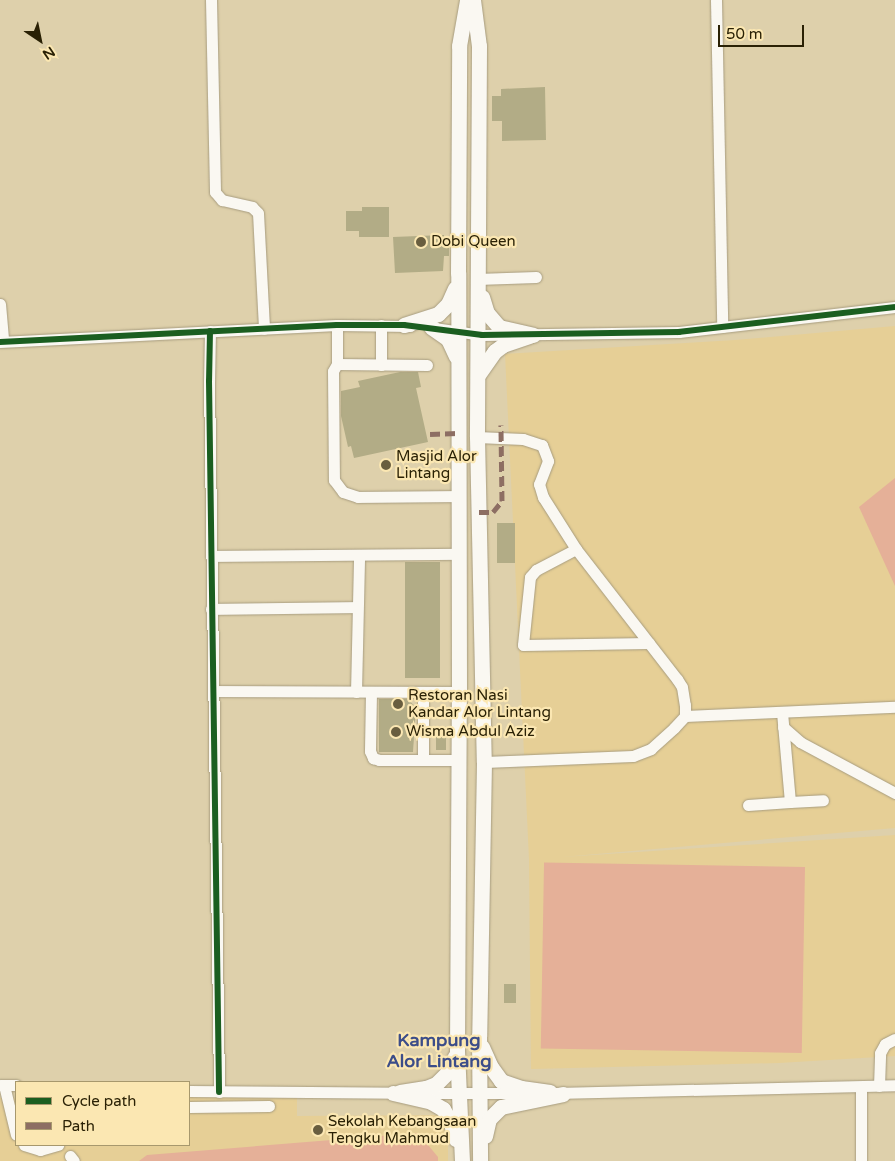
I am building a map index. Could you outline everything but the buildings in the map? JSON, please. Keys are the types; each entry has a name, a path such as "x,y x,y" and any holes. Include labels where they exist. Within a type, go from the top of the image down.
{"main road":[{"path":"462,1160 457,1051 459,692 458,273 459,46 467,0"},
{"path":"473,0 479,46 477,375 484,762 479,1036 480,1158"},
{"path":"404,325 434,316 446,308 453,295 458,273"},
{"path":"477,281 492,321 503,330 533,335"},
{"path":"431,328 448,339 458,360"},
{"path":"477,375 495,351 503,345 533,335"},
{"path":"479,1036 485,1056 501,1081 521,1088 563,1094"},
{"path":"394,1093 426,1088 436,1084 448,1072 457,1051"},
{"path":"394,1093 431,1102 443,1110 450,1121 462,1160"},
{"path":"480,1158 489,1119 501,1107 563,1094"}],"street":[{"path":"211,0 215,192 222,200 252,207 258,213 264,329"},
{"path":"716,0 722,327"},
{"path":"477,281 536,276"},
{"path":"0,304 1,341 337,325 404,325 477,334 533,335 679,332 895,306"},
{"path":"337,325 337,364 333,371 332,467 334,480 339,489 348,495 358,497 458,496"},
{"path":"381,364 382,325"},
{"path":"210,331 212,691 219,1092"},
{"path":"337,364 427,364"},
{"path":"478,437 523,439 542,445 548,461 540,478 539,490 576,549 682,688 685,716"},
{"path":"576,549 536,570 530,577 523,645 649,643"},
{"path":"356,692 358,554"},
{"path":"211,556 459,554"},
{"path":"212,609 357,607"},
{"path":"212,691 459,692"},
{"path":"371,692 370,751 373,758 379,760 458,760"},
{"path":"423,692 423,760"},
{"path":"484,762 633,756 651,748 685,716 895,707"},
{"path":"782,712 790,802"},
{"path":"783,727 800,742 895,793"},
{"path":"748,805 823,800"},
{"path":"878,1086 880,1053 886,1044 895,1039"},
{"path":"15,1085 2,1085 15,1131"},
{"path":"190,1091 563,1094 895,1085"},
{"path":"861,1087 861,1161"},
{"path":"190,1107 269,1106"},
{"path":"27,1146 40,1150 54,1146"}],"shaded area":[{"path":"895,326 895,828 562,857 895,835 895,1056 779,1063 531,1069 529,859 505,354 735,340"},
{"path":"895,478 895,586 859,507"},
{"path":"544,862 805,867 802,1053 541,1048"},
{"name":"Sekolah Kebangsaan Tengku Mahmud","path":"297,1096 297,1116 448,1115 448,1161 0,1161 0,1098 15,1098 15,1146 190,1146 190,1097"},
{"path":"418,1133 438,1157 438,1161 139,1161 147,1155"}],"marked path":[{"path":"479,512 493,512 502,501 501,425"},
{"path":"430,434 458,433"}],"cycle path":[{"path":"0,342 337,325 404,325 482,335 679,332 895,307"},
{"path":"210,331 209,381 219,1092"}],"place":[{"name":"Dobi Queen","path":"421,242"},
{"name":"Masjid Alor Lintang","path":"386,465"},
{"name":"Restoran Nasi Kandar Alor Lintang","path":"398,704"},
{"name":"Wisma Abdul Aziz","path":"396,732"},
{"name":"Sekolah Kebangsaan Tengku Mahmud","path":"318,1130"}],"district":[{"name":"Kampung Alor Lintang","path":"439,1051"}]}
